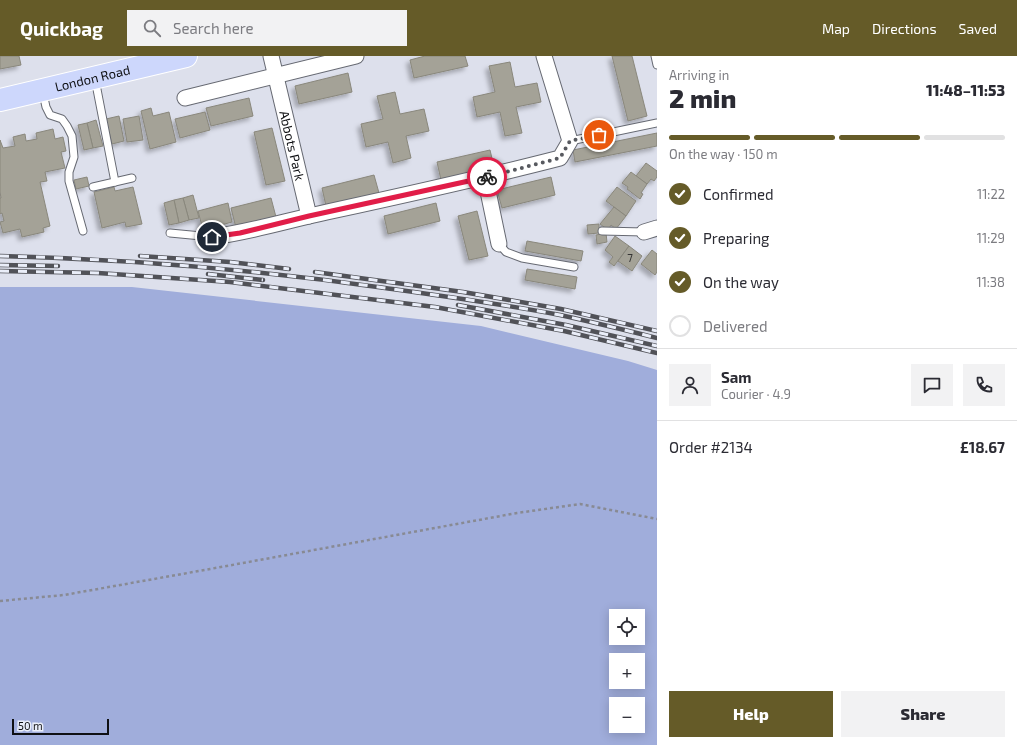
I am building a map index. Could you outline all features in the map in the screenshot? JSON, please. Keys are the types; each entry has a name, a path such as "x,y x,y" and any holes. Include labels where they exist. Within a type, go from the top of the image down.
{"main road":[{"name":"London Road","path":"0,100 186,56"}],"street":[{"name":"Abbots Park","path":"271,56 309,216"},
{"path":"185,98 356,56"},
{"path":"212,237 240,233 485,177 560,158 570,141 544,56"},
{"path":"485,177 499,244"}],"lane":[{"path":"655,56 657,65"},
{"path":"94,77 115,182"},
{"path":"43,90 46,107 50,115 62,120 72,136 74,157 69,172 70,181 83,231"},
{"path":"570,141 657,123"},
{"path":"93,187 132,178"},
{"path":"602,231 650,230"},
{"path":"170,233 212,237"},
{"path":"499,244 506,252 522,258 574,267"}],"path":[{"path":"0,601 64,594 218,568 517,513 580,504 657,519"}],"shaded area":[{"path":"0,287 132,287 481,326 628,361 657,370 657,745 0,745"}],"building":[{"path":"0,56 19,56 21,65 0,69"},
{"path":"425,56 465,56 468,66 414,78 410,60"},
{"path":"612,56 632,56 647,116 628,121"},
{"path":"510,62 515,87 537,83 541,102 516,107 522,133 505,136 500,112 477,117 473,97 495,92 489,66"},
{"path":"348,73 352,92 299,104 295,86"},
{"path":"395,92 400,114 424,109 429,131 406,136 411,158 393,163 388,142 366,147 361,124 383,119 377,96"},
{"path":"249,98 253,116 211,126 206,108"},
{"path":"151,108 153,116 169,112 176,142 150,149 141,111"},
{"path":"205,112 210,130 180,138 175,119"},
{"path":"119,116 124,141 112,144 106,119"},
{"path":"139,116 143,140 127,142 123,119"},
{"path":"96,120 103,146 93,148 87,123"},
{"path":"87,123 93,148 84,150 78,125"},
{"path":"272,128 285,181 266,185 254,132"},
{"path":"53,129 55,139 63,137 66,151 61,152 65,168 45,172 47,181 40,182 50,226 43,228 44,232 22,237 20,229 3,233 0,222 4,221 2,213 0,214 0,140 3,148 15,146 13,137 25,134 26,141 37,139 36,133"},
{"path":"657,133 657,146 575,162 573,150"},
{"path":"490,150 494,167 441,180 437,162"},
{"path":"646,163 657,171 657,177 654,181 651,179 647,184 636,176"},
{"path":"631,172 647,184 641,193 643,194 640,199 622,183"},
{"path":"374,175 379,193 326,206 322,188"},
{"path":"87,177 89,186 76,189 74,180"},
{"path":"551,177 555,195 502,208 497,190"},
{"path":"114,187 115,191 133,187 142,224 126,227 125,222 102,228 94,192"},
{"path":"617,187 636,201 626,216 606,201"},
{"path":"193,195 199,218 189,220 183,198"},
{"path":"183,198 189,220 179,223 174,200"},
{"path":"271,198 276,217 236,228 231,208"},
{"path":"174,200 179,223 169,225 164,203"},
{"path":"228,203 232,222 203,230 198,211"},
{"path":"436,203 440,221 388,234 384,216"},
{"path":"614,207 626,216 616,229 611,225 608,230 600,224"},
{"path":"477,211 488,256 469,260 458,216"},
{"path":"599,224 599,233 588,234 587,225"},
{"path":"606,233 607,242 597,244 596,235"},
{"path":"615,236 629,246 614,266 609,262 613,257 605,250"},
{"path":"527,241 583,251 581,261 525,251"},
{"path":"629,246 642,256 632,271 618,261"},
{"path":"652,250 657,254 657,272 655,275 641,264"},
{"path":"527,269 577,277 575,289 525,280"}],"railway":[{"path":"0,256 48,257 193,266 289,276 451,297 538,311 584,320 657,338"},
{"path":"140,256 230,262 289,269"},
{"path":"0,265 58,266"},
{"path":"0,271 98,273 230,282 435,307 564,331 657,353"},
{"path":"315,272 463,292 561,309 657,331"},
{"path":"208,274 263,280"},
{"path":"458,305 566,325 657,346"}],"way so far":[{"path":"487,177 560,158 570,141 599,135"}],"route":[{"path":"212,237 240,233 309,216 487,177"}]}
